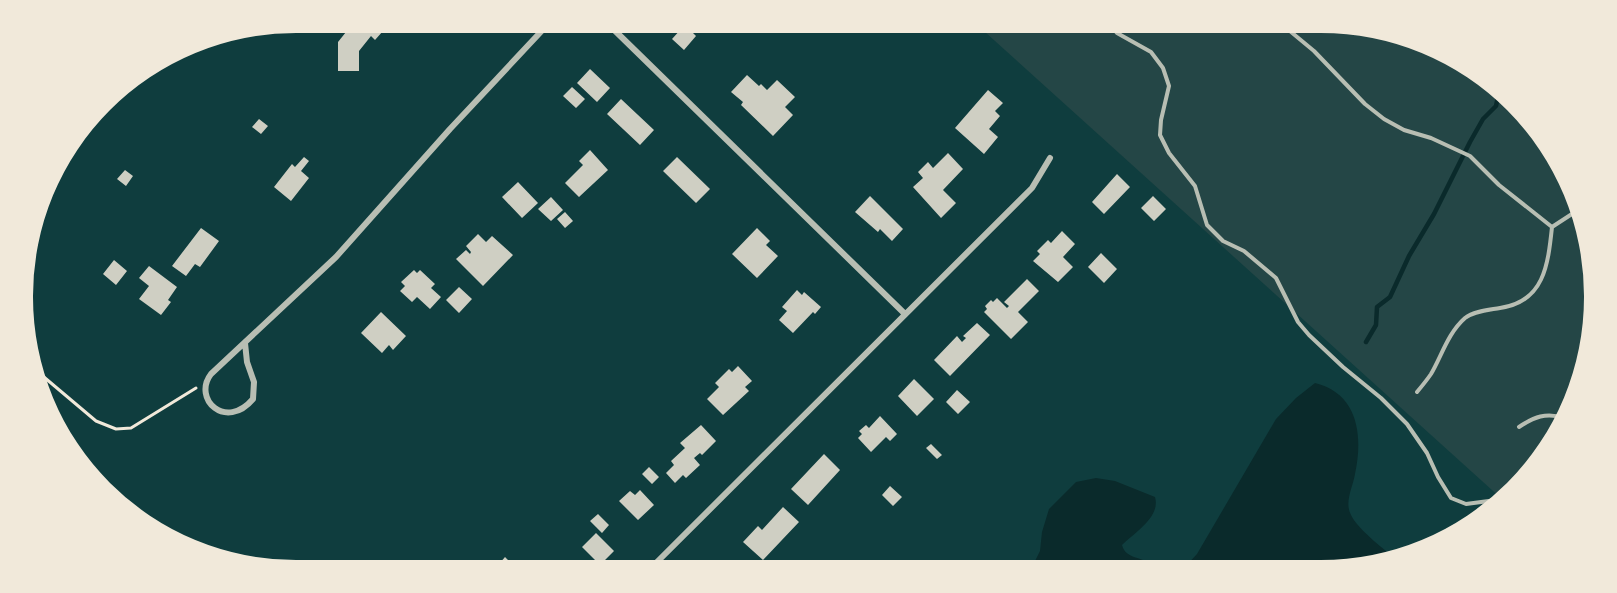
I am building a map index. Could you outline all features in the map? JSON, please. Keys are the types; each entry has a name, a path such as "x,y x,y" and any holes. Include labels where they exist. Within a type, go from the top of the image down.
{"street":[{"path":"245,343 247,362 254,382 253,399 240,411 232,414 210,403 205,389 206,381 245,343 336,257 540,33"},
{"path":"617,33 905,314"},
{"path":"659,560 1032,188 1050,159"}],"lane":[{"path":"1117,33 1150,52 1163,68 1169,86 1160,135 1169,153 1194,186 1207,225 1223,241 1244,251 1276,278 1298,322 1309,335 1407,424 1427,453 1451,498 1466,504 1487,501"},
{"path":"1292,33 1314,51 1365,104 1384,119 1404,130 1431,138 1470,156 1499,185 1552,227"},
{"path":"1417,392 1430,377 1452,334 1467,316 1476,312 1515,306 1535,291 1545,267 1552,227 1571,215"},
{"path":"1519,427 1541,415 1556,415"}],"path":[{"path":"46,379 96,421 116,429 131,428 201,383"}],"shaded area":[{"path":"986,33 1320,33 1355,35 1389,42 1437,60 1467,77 1494,98 1530,136 1557,180 1570,212 1579,245 1584,296 1579,348 1570,381 1557,413 1530,457 1496,493"},
{"path":"1315,383 1330,389 1349,407 1357,432 1358,446 1349,510 1364,532 1387,551 1355,558 1320,560 1191,560 1276,419 1296,398"},
{"path":"1096,478 1115,481 1155,497 1156,504 1150,518 1122,545 1127,554 1142,560 1036,560 1040,551 1042,532 1049,509 1076,482"}],"building":[{"path":"345,33 381,33 375,40 371,36 359,51 359,71 338,71 338,42"},
{"path":"677,33 693,33 696,36 684,50 672,39"},
{"path":"590,69 610,88 597,102 577,83"},
{"path":"747,75 767,90 777,80 795,97 785,107 793,115 773,136 731,92"},
{"path":"572,87 585,99 576,108 563,96"},
{"path":"988,90 1003,103 995,111 1000,116 989,129 998,137 984,154 955,128"},
{"path":"621,99 654,130 640,145 607,114"},
{"path":"259,119 268,126 261,134 252,127"},
{"path":"590,150 608,170 579,197 565,183 583,165 579,161"},
{"path":"948,153 963,169 943,190 956,203 941,218 913,187 923,178 918,172 928,162 933,168"},
{"path":"304,157 309,161 301,171 309,178 291,201 274,187 292,164 295,167"},
{"path":"677,157 710,189 696,203 663,171"},
{"path":"125,170 133,176 126,186 117,179"},
{"path":"1117,174 1130,187 1104,214 1092,202"},
{"path":"518,182 538,203 522,218 502,197"},
{"path":"870,196 903,229 892,241 880,229 878,232 855,212"},
{"path":"1153,196 1166,209 1154,221 1141,208"},
{"path":"551,197 563,210 551,221 538,209"},
{"path":"565,212 573,221 565,228 557,219"},
{"path":"201,228 219,241 200,267 195,264 186,276 172,266"},
{"path":"757,228 770,241 766,245 778,256 757,278 732,254"},
{"path":"1062,231 1075,244 1063,257 1073,267 1058,282 1033,261 1040,254 1037,251 1048,240 1051,243"},
{"path":"478,234 486,242 492,236 513,255 483,286 456,259 466,250 470,254 466,246"},
{"path":"1101,253 1117,269 1104,283 1088,267"},
{"path":"114,260 127,271 116,285 103,274"},
{"path":"149,266 177,287 168,300 171,302 161,315 139,299 149,286 139,278"},
{"path":"414,270 417,273 420,270 435,284 431,288 441,297 430,309 417,297 412,302 400,291 405,286 401,282"},
{"path":"1027,279 1039,291 1018,312 1028,322 1011,339 984,312 987,309 985,306 997,298 1007,308 1009,306 1004,302"},
{"path":"459,287 472,299 459,313 446,300"},
{"path":"797,290 802,295 804,292 821,307 793,333 779,320 787,311 782,307"},
{"path":"381,312 406,336 393,350 389,345 382,353 361,333"},
{"path":"977,323 990,335 950,376 934,360 957,336 962,342 966,338 963,336"},
{"path":"738,366 752,381 745,387 749,391 723,415 707,399 719,387 715,383 729,369 732,372"},
{"path":"914,379 934,399 917,416 898,396"},
{"path":"957,390 970,402 958,414 946,402"},
{"path":"880,416 897,434 890,441 886,437 871,452 858,438 862,434 859,431 866,425 869,428"},
{"path":"701,425 716,441 702,455 700,453 694,458 700,465 686,478 683,475 675,483 666,473 674,465 671,461 685,448 680,443"},
{"path":"931,444 942,455 937,459 926,448"},
{"path":"824,454 840,470 808,505 791,489"},
{"path":"649,467 659,477 652,484 642,474"},
{"path":"890,486 902,497 893,506 882,495"},
{"path":"640,490 654,505 638,520 619,501 630,491 635,495"},
{"path":"783,507 799,522 763,560 743,542 758,526 762,530"},
{"path":"598,514 609,525 602,533 590,521"},
{"path":"596,533 614,551 605,560 595,560 582,547"}],"waterway":[{"path":"1366,342 1376,325 1377,307 1390,297 1409,256 1434,214 1470,142 1483,119 1496,106 1497,101"}]}
